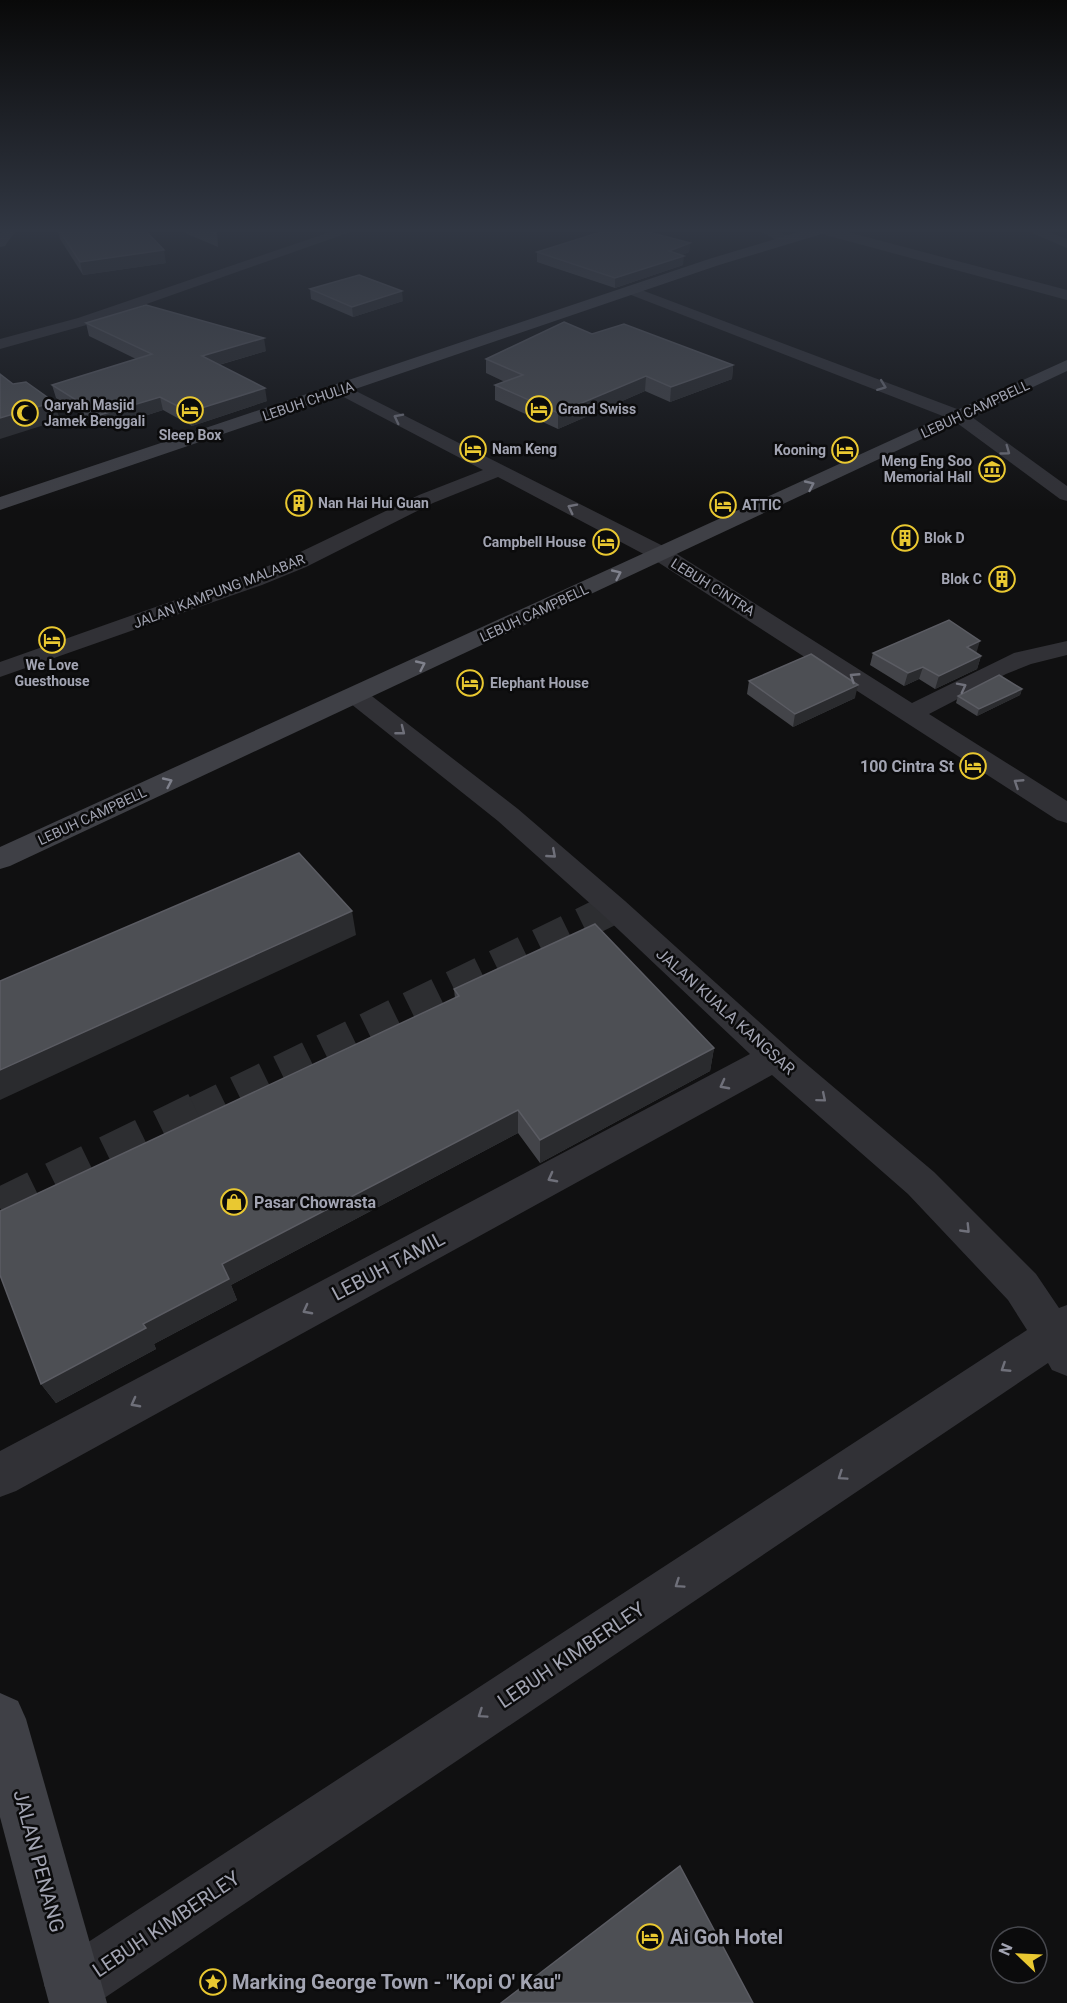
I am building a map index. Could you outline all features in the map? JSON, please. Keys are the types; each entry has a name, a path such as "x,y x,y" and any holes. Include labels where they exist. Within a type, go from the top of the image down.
{"street":[{"path":"0,344 75,323"},
{"name":"LEBUH CHULIA","path":"0,504 533,323"},
{"path":"718,323 959,416 1067,495"},
{"name":"LEBUH CAMPBELL","path":"0,859 1067,365"},
{"name":"LEBUH CINTRA","path":"342,389 661,554 1067,814"},
{"name":"JALAN KAMPUNG MALABAR","path":"0,670 244,584 298,562 426,499 499,470"},
{"path":"910,714 1023,658 1067,648"},
{"name":"JALAN KUALA KANGSAR","path":"355,695 508,815 614,908 775,1057 921,1183 1022,1287 1062,1339"},
{"name":"LEBUH TAMIL","path":"0,1475 775,1057"},
{"name":"LEBUH KIMBERLEY","path":"76,1994 1062,1339"},
{"name":"JALAN PENANG","path":"0,1719 76,1994"}],"building":[{"path":"87,323 212,323 264,338 202,356 265,388 189,412 160,397 100,415 52,385 152,354"},
{"path":"561,323 567,323 592,334 624,324 733,365 671,387 646,376 558,413 495,385 523,375 486,359"},
{"path":"0,374 13,384 26,382 54,402 0,418"},
{"path":"949,620 980,641 967,647 981,656 939,676 923,667 908,673 873,653"},
{"path":"811,654 858,685 795,714 749,681"},
{"path":"999,675 1022,689 979,709 958,696"},
{"path":"299,853 352,911 0,1070 0,981"},
{"name":"Pasar Chowrasta","path":"595,924 714,1048 540,1140 518,1110 222,1264 229,1279 143,1324 146,1328 41,1384 0,1275 0,1211 459,996 454,989"},
{"name":"Ai Goh Hotel","path":"680,1866 753,2003 501,2003"}],"tunnel":[{"path":"194,1113 614,908"},
{"path":"0,1208 197,1112"}],"place":[{"name":"Grand Swiss","path":"539,409"},
{"name":"Sleep Box","path":"190,410"},
{"name":"Qaryah Masjid Jamek Benggali","path":"25,413"},
{"name":"Nam Keng","path":"473,449"},
{"name":"Kooning","path":"845,450"},
{"name":"Meng Eng Soo Memorial Hall","path":"992,469"},
{"name":"Nan Hai Hui Guan","path":"299,503"},
{"name":"ATTIC","path":"723,505"},
{"name":"Blok D","path":"905,538"},
{"name":"Campbell House","path":"606,542"},
{"name":"Blok C","path":"1002,579"},
{"name":"We Love Guesthouse","path":"52,640"},
{"name":"Elephant House","path":"470,683"},
{"name":"100 Cintra St","path":"973,766"},
{"name":"Pasar Chowrasta","path":"234,1202"},
{"name":"Ai Goh Hotel","path":"650,1937"},
{"name":"Marking George Town - \"Kopi O' Kau\"","path":"213,1982"}]}
